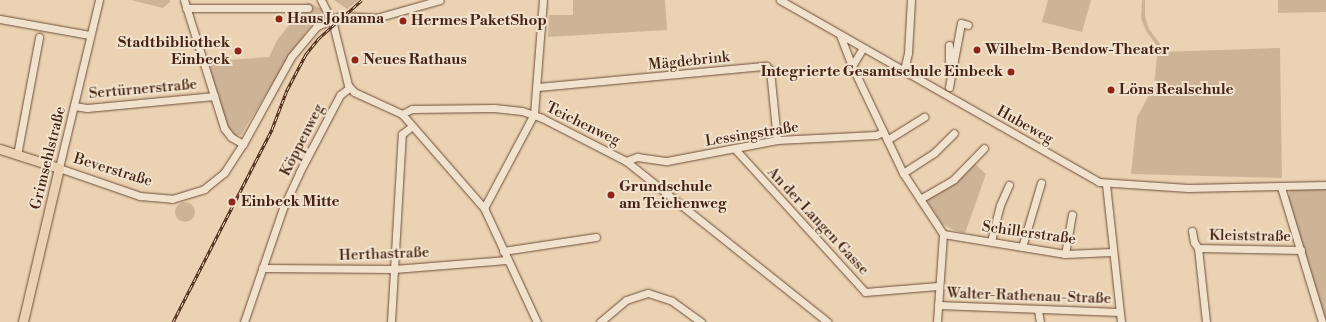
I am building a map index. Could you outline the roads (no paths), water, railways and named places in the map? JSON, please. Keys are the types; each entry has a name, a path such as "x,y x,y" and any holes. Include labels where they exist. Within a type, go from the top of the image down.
{"main road":[{"name":"Beverstraße","path":"0,149 59,168"},
{"name":"Grimsehlstraße","path":"23,322 59,168"}],"street":[{"name":"Grimsehlstraße","path":"59,168 90,35 100,0"},
{"path":"184,0 224,128 231,137 244,144"},
{"path":"321,0 331,19 349,88 402,114 411,127 484,208 503,252 537,322"},
{"path":"331,19 345,16 376,18 440,0"},
{"path":"484,208 534,114 538,87 543,0"},
{"name":"Hubeweg","path":"780,0 840,35 861,50 904,70 948,97 1106,184 1188,188 1326,185"},
{"path":"904,70 908,53 911,0"},
{"path":"186,8 308,8"},
{"path":"0,19 90,35"},
{"name":"Beverstraße","path":"59,168 140,196 172,199 194,194 215,181 224,173 244,144 291,56 311,31 331,19"},
{"path":"948,97 952,56 961,23 968,25"},
{"path":"840,35 852,66 903,173 943,234 938,286 937,322"},
{"path":"17,155 39,37"},
{"path":"949,45 952,56"},
{"path":"852,66 861,50"},
{"name":"Mägdebrink","path":"538,87 766,66 770,70 777,140"},
{"name":"Köppenweg","path":"244,322 262,268 299,174 340,95 349,88"},
{"name":"Sertürnerstraße","path":"74,106 86,108 214,96"},
{"name":"Teichenweg","path":"402,114 412,110 494,108 534,114 626,161 828,322"},
{"path":"887,140 924,117"},
{"path":"391,322 402,134 411,127"},
{"name":"Lessingstraße","path":"626,161 636,157 667,161 777,140 876,135 883,132"},
{"path":"903,173 934,153 954,133"},
{"path":"920,199 954,179 984,148"},
{"name":"An der Langen Gasse","path":"735,149 865,292 938,286"},
{"path":"1022,247 1041,183"},
{"path":"1106,184 1112,252 1121,322"},
{"path":"991,241 1000,205 1009,185"},
{"path":"1281,187 1322,322"},
{"path":"1065,254 1072,215"},
{"path":"1192,231 1194,242 1198,248 1206,322"},
{"name":"Schillerstraße","path":"943,234 1065,254 1112,252"},
{"path":"503,252 596,237"},
{"name":"Kleiststraße","path":"1198,248 1301,250"},
{"name":"Herthastraße","path":"262,268 394,269 507,260"},
{"path":"600,322 626,300 648,293 672,301 701,322"},
{"name":"Walter-Rathenau-Straße","path":"938,305 1119,312"},
{"path":"1038,310 1040,322"}],"railway":[{"path":"173,322 272,129 287,90 306,54 319,38 362,0"}],"place":[{"name":"Haus Johanna","path":"279,19"},
{"name":"Hermes PaketShop","path":"403,21"},
{"name":"Wilhelm-Bendow-Theater","path":"977,50"},
{"name":"Stadtbibliothek Einbeck","path":"238,51"},
{"name":"Neues Rathaus","path":"355,60"},
{"name":"Integrierte Gesamtschule Einbeck","path":"1011,72"},
{"name":"Löns Realschule","path":"1111,90"},
{"name":"Grundschule am Teichenweg","path":"611,195"},
{"name":"Einbeck Mitte","path":"232,202"}]}
